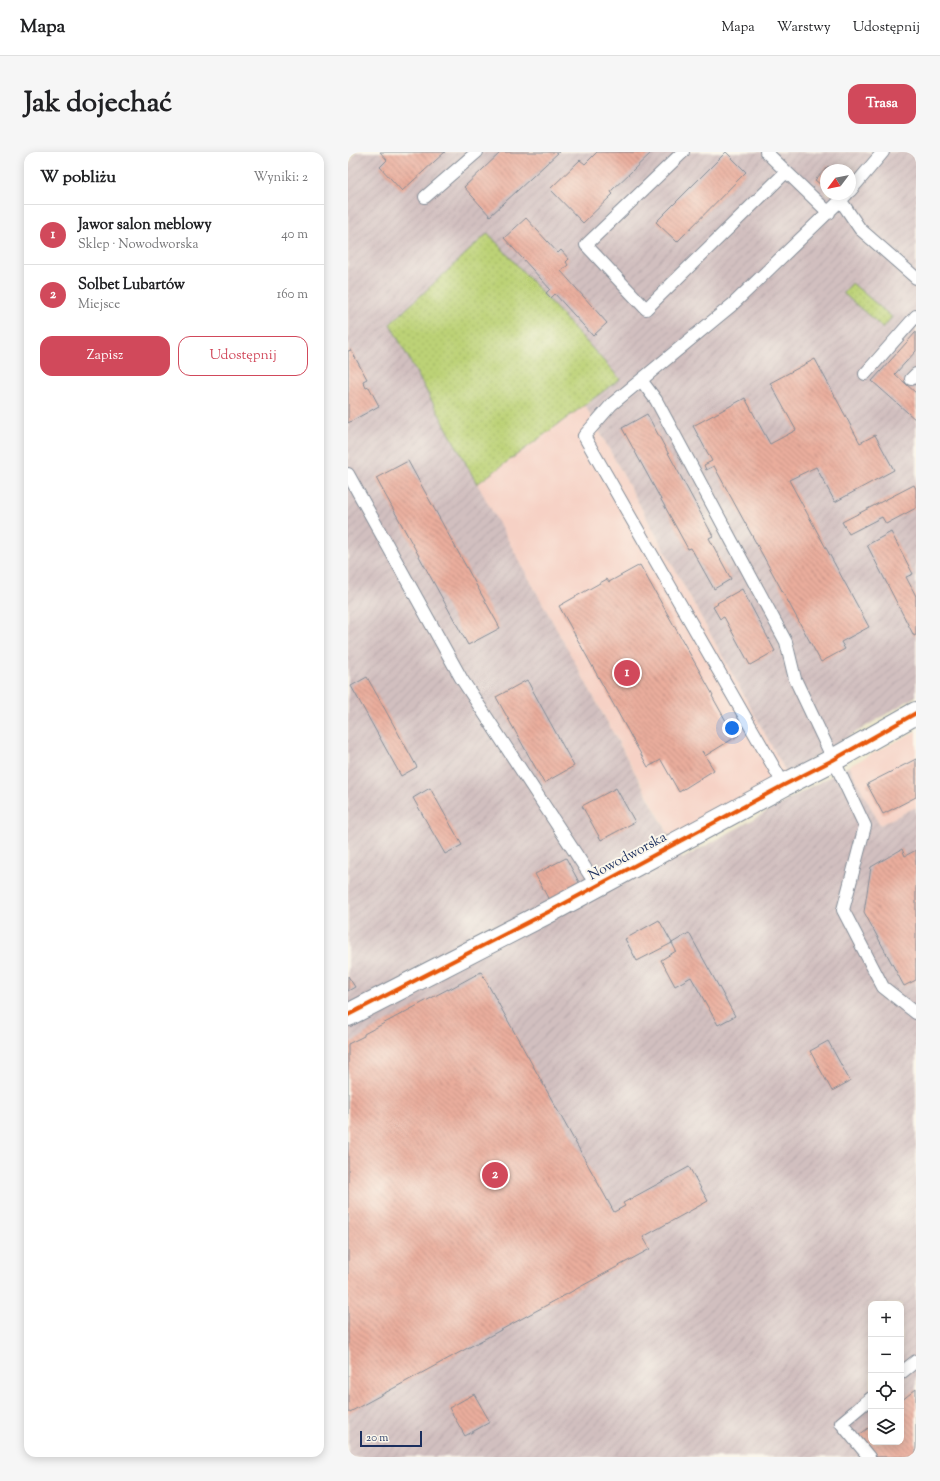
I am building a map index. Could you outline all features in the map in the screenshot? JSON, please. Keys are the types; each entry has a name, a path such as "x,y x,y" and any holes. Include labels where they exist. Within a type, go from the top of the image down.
{"street":[{"name":"Nowodworska","path":"348,1015 597,886 833,760 916,712"}],"lane":[{"path":"425,197 477,152"},
{"path":"683,152 586,245 646,308 786,172"},
{"path":"766,152 829,213"},
{"path":"856,184 883,152"},
{"path":"784,785 584,436 612,404 732,305 842,200"},
{"path":"845,200 860,228 916,278"},
{"path":"865,374 916,316"},
{"path":"641,380 656,400 786,642 795,679 865,826 843,910 883,987 913,1006"},
{"path":"348,474 462,678 597,886"},
{"path":"904,1371 916,1361"},
{"path":"868,1400 841,1423 869,1457"}],"shaded area":[{"path":"356,152 916,152 916,696 787,774 585,405 620,379 390,324 682,859 849,766 880,825 916,807 916,1457 348,1457 348,166"},
{"path":"585,405 787,774 671,838 477,484"},
{"path":"916,731 916,807 880,825 849,766"}],"green space":[{"path":"488,233 620,379 477,484 390,324"},
{"path":"852,283 892,317 883,328 843,293"}],"building":[{"path":"380,152 445,152 402,191 380,167 387,160"},
{"path":"501,152 559,152 490,216 464,187"},
{"path":"597,152 652,152 612,190 611,192 613,194 583,223 550,189 580,160 585,164"},
{"path":"726,152 746,172 677,242 656,222"},
{"path":"820,175 820,184 815,180"},
{"path":"526,218 558,253 561,250 569,259 566,262 568,265 561,271 607,323 593,336 555,294 551,298 546,293 550,289 504,238"},
{"path":"916,332 916,351 895,374 916,393 916,420 872,381"},
{"path":"351,350 367,379 363,381 366,388 369,387 379,406 348,423 348,351"},
{"path":"815,359 860,443 875,435 894,470 835,502 816,467 789,480 869,627 841,642 845,649 821,662 714,466 706,470 704,465 712,461 693,426 745,398 770,444 796,430 770,383"},
{"path":"647,414 713,536 709,538 731,579 714,589 691,548 688,549 622,428"},
{"path":"408,461 500,628 468,645 376,478"},
{"path":"914,485 916,489 916,508 886,524 882,517 849,534 842,522"},
{"path":"891,532 913,574 906,577 916,596 916,635 914,636 867,545"},
{"path":"640,565 726,721 730,719 739,735 705,756 714,770 679,792 661,760 648,767 559,606 607,579 609,582"},
{"path":"742,589 775,651 750,665 724,617 720,619 713,607 718,604 717,603"},
{"path":"367,677 417,767 401,776 351,686"},
{"path":"527,680 574,766 544,783 496,697"},
{"path":"916,759 916,797 883,814 867,784"},
{"path":"430,788 462,845 445,854 413,798"},
{"path":"616,788 635,822 601,840 582,806"},
{"path":"902,849 905,856 916,850 916,980 904,986 864,912 871,867"},
{"path":"566,858 580,884 549,900 535,874"},
{"path":"659,920 672,943 637,961 625,939"},
{"path":"689,933 735,1016 718,1025 691,977 675,986 661,960 676,951 672,943"},
{"path":"481,972 614,1212 625,1206 623,1203 689,1167 708,1201 643,1237 650,1249 348,1413 348,1044"},
{"path":"348,976 355,987 348,991"},
{"path":"828,1041 850,1081 832,1091 810,1051"},
{"path":"916,1389 916,1457 877,1457 859,1435 868,1428 868,1445 904,1445 904,1399"},
{"path":"474,1394 490,1422 465,1436 449,1408"}],"cycle path":[{"path":"348,1015 556,908 833,760 916,713"}],"place":[{"name":"Jawor salon meblowy","path":"627,673"},
{"name":"Solbet Lubartów","path":"495,1175"}]}
